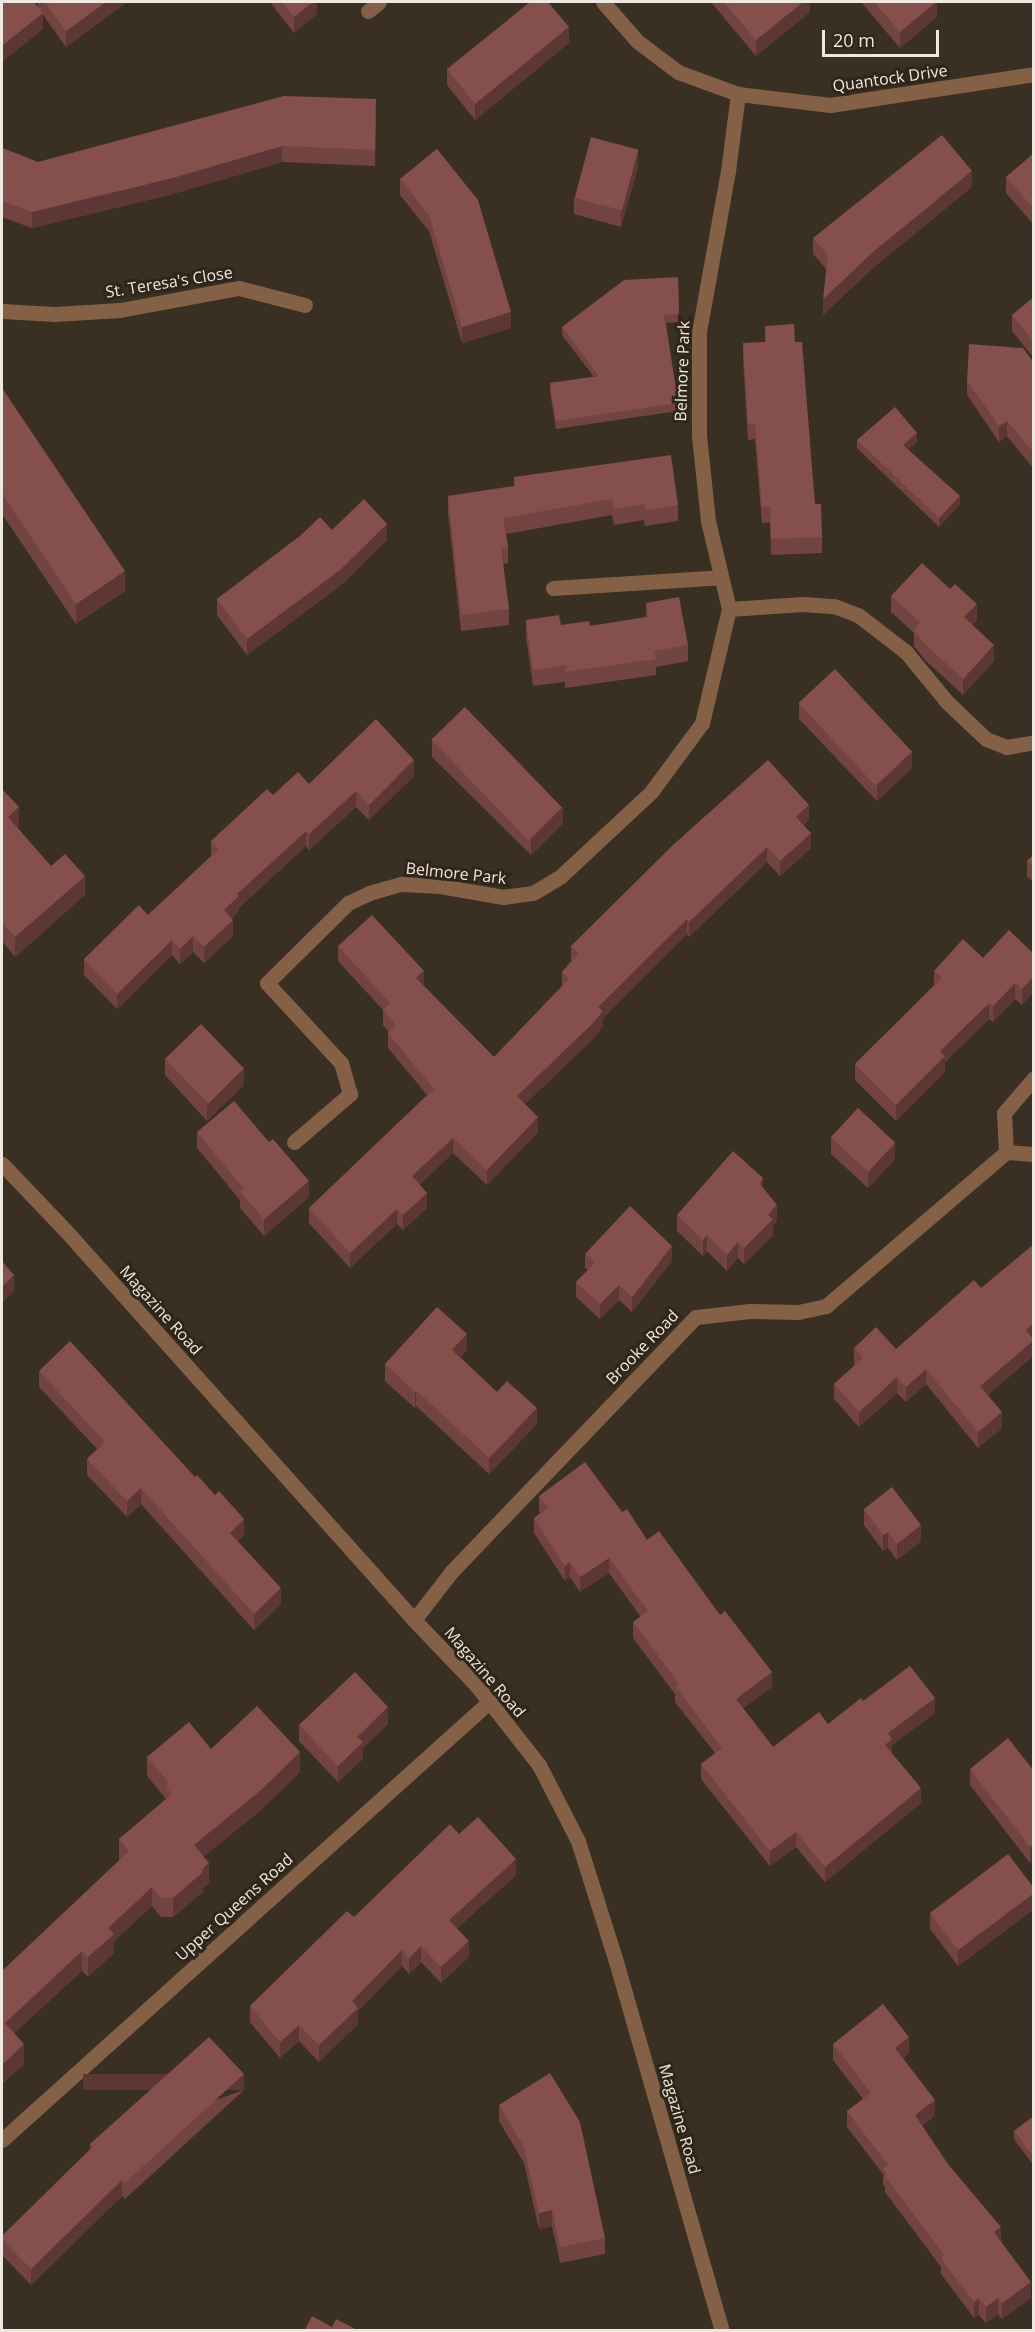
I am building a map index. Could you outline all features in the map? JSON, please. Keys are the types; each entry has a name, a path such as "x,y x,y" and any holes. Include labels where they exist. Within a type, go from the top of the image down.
{"street":[{"name":"Quantock Drive","path":"603,2 637,41 678,72 738,94 830,105 1034,74"},
{"name":"Belmore Park","path":"294,1142 350,1094 341,1063 267,983 348,903 369,893 401,884 440,886 503,897 533,893 561,876 651,792 702,723 729,609 708,521 699,436 699,332 728,171 738,94"},
{"name":"St. Teresa's Close","path":"2,311 55,314 120,310 239,288 305,305"},
{"path":"553,588 721,577"},
{"path":"729,609 803,604 834,606 858,615 906,652 947,702 986,739 1007,747 1034,742"},
{"path":"1034,1078 1004,1113 1006,1152 1034,1154"},
{"name":"Brooke Road","path":"414,1620 452,1571 696,1317 750,1311 798,1312 826,1306 1006,1152"},
{"name":"Magazine Road","path":"2,1164 66,1231 414,1620 490,1701 539,1765 578,1841 615,1958 722,2331"},
{"name":"Upper Queens Road","path":"2,2140 490,1701"}],"building":[{"path":"2,2 34,2 43,13 2,46"},
{"path":"45,2 106,2 66,31"},
{"path":"282,2 313,2 294,17"},
{"path":"530,2 548,2 569,27 475,104 447,69"},
{"path":"724,2 803,2 756,40"},
{"path":"874,2 936,2 900,32"},
{"path":"284,96 376,99 375,150 282,146 173,178 32,212 2,201 2,148 38,162"},
{"path":"942,135 972,171 874,251 823,299 828,255 813,238"},
{"path":"591,137 638,150 622,211 575,198"},
{"path":"437,149 478,200 511,312 462,327 429,215 400,179"},
{"path":"1034,153 1034,209 1006,177"},
{"path":"678,277 679,314 664,315 678,403 556,421 550,383 599,376 562,327 624,280"},
{"path":"1034,297 1034,342 1012,315"},
{"path":"794,324 795,342 802,342 815,504 821,504 822,537 771,539 770,506 762,507 755,423 748,424 743,343 766,342 765,326"},
{"path":"969,344 1023,348 1034,363 1034,453 1007,421 999,426 967,380"},
{"path":"2,388 125,571 76,604 2,494"},
{"path":"895,407 917,433 903,445 960,496 939,518 857,440"},
{"path":"671,455 678,505 645,510 644,504 614,509 612,499 503,518 508,547 501,548 509,609 461,615 448,496 515,486 514,477"},
{"path":"364,499 387,524 340,570 247,639 217,599 301,535 320,517 332,530"},
{"path":"922,563 950,589 955,584 977,604 964,617 994,645 963,679 925,644 914,630 920,622 891,596"},
{"path":"679,597 688,645 654,651 656,659 565,672 567,665 533,670 526,620 559,615 561,625 589,621 590,626 648,617 646,603"},
{"path":"835,669 912,752 875,786 798,703"},
{"path":"465,707 562,808 528,840 431,740"},
{"path":"376,719 414,760 369,805 356,791 309,834 306,831 237,894 239,896 224,910 233,920 204,947 193,936 180,949 172,940 117,994 84,959 139,905 148,915 219,849 211,841 267,789 273,795 298,772 309,784"},
{"path":"768,760 809,805 796,817 811,833 780,861 767,847 689,922 687,919 598,1007 603,1011 593,1023 517,1096 538,1117 487,1170 453,1138 412,1176 427,1193 403,1215 397,1209 350,1253 309,1208 434,1089 388,1033 396,1025 383,1010 390,1003 338,946 372,915 424,971 416,978 494,1057 569,979 562,972 579,954 571,946 673,845"},
{"path":"2,789 19,807 8,817 51,866 65,854 85,876 15,937 2,922"},
{"path":"1034,854 1034,867 1027,861"},
{"path":"1009,930 1034,954 1034,976 1022,989 1015,983 993,1006 989,1003 940,1051 945,1056 896,1105 855,1064 942,978 934,971 963,939 983,958"},
{"path":"201,1024 244,1069 208,1103 165,1059"},
{"path":"234,1101 269,1142 273,1139 309,1181 264,1219 240,1192 244,1189 197,1132"},
{"path":"858,1108 895,1143 868,1172 831,1137"},
{"path":"733,1151 763,1178 760,1184 777,1205 768,1215 773,1219 744,1248 738,1242 727,1255 707,1235 703,1240 677,1215"},
{"path":"630,1206 672,1246 632,1297 619,1285 600,1304 576,1282 595,1263 585,1254"},
{"path":"1034,1244 1034,1323 1026,1330 1034,1340 980,1386 1002,1412 978,1432 926,1369 906,1387 897,1377 859,1412 834,1384 863,1358 854,1348 876,1327 896,1349 974,1280 981,1288"},
{"path":"2,1261 14,1275 2,1287"},
{"path":"437,1307 467,1334 452,1350 497,1392 507,1381 537,1408 489,1458 385,1364"},
{"path":"70,1341 195,1477 197,1475 215,1495 219,1491 244,1519 230,1533 281,1588 254,1614 141,1488 127,1501 87,1459 105,1442 39,1371"},
{"path":"585,1462 622,1512 627,1509 647,1540 659,1531 720,1615 725,1611 772,1672 736,1699 773,1747 819,1712 828,1724 861,1698 863,1701 910,1666 935,1698 888,1733 892,1739 885,1745 921,1788 825,1867 796,1832 770,1851 701,1764 722,1748 675,1686 679,1684 633,1622 648,1611 609,1558 580,1577 570,1562 565,1566 534,1518 548,1508 539,1496"},
{"path":"892,1487 921,1525 897,1544 888,1532 883,1535 864,1509"},
{"path":"355,1672 388,1707 357,1737 363,1742 338,1766 299,1725"},
{"path":"257,1706 300,1752 261,1790 194,1845 209,1863 201,1870 203,1872 173,1898 161,1898 152,1887 108,1928 114,1934 88,1957 82,1951 5,2023 24,2044 2,2065 2,1971 129,1851 119,1839 172,1794 166,1787 169,1783 147,1757 189,1722 211,1749"},
{"path":"1008,1738 1034,1771 1034,1844 1030,1847 970,1769"},
{"path":"478,1817 516,1859 449,1920 469,1941 441,1967 421,1946 409,1958 402,1950 352,2001 358,2008 319,2045 299,2025 280,2042 250,2006 347,1911 354,1917 450,1824 459,1834"},
{"path":"1008,1854 1034,1888 1034,1893 958,1950 930,1913"},
{"path":"883,2004 909,2037 895,2048 935,2100 915,2115 947,2163 1001,2227 994,2232 1031,2282 1002,2303 998,2298 986,2307 979,2298 974,2302 941,2258 944,2255 885,2176 887,2174 883,2169 888,2165 847,2111 871,2093 833,2044"},
{"path":"209,2037 244,2074 125,2183 122,2180 31,2269 2,2239 2,2236 93,2147 90,2144"},
{"path":"550,2073 580,2122 605,2238 560,2247 552,2210 539,2213 524,2147 499,2105"},
{"path":"1034,2116 1034,2158 1014,2131"},
{"path":"312,2316 332,2327 336,2319 359,2331 304,2331"}]}
